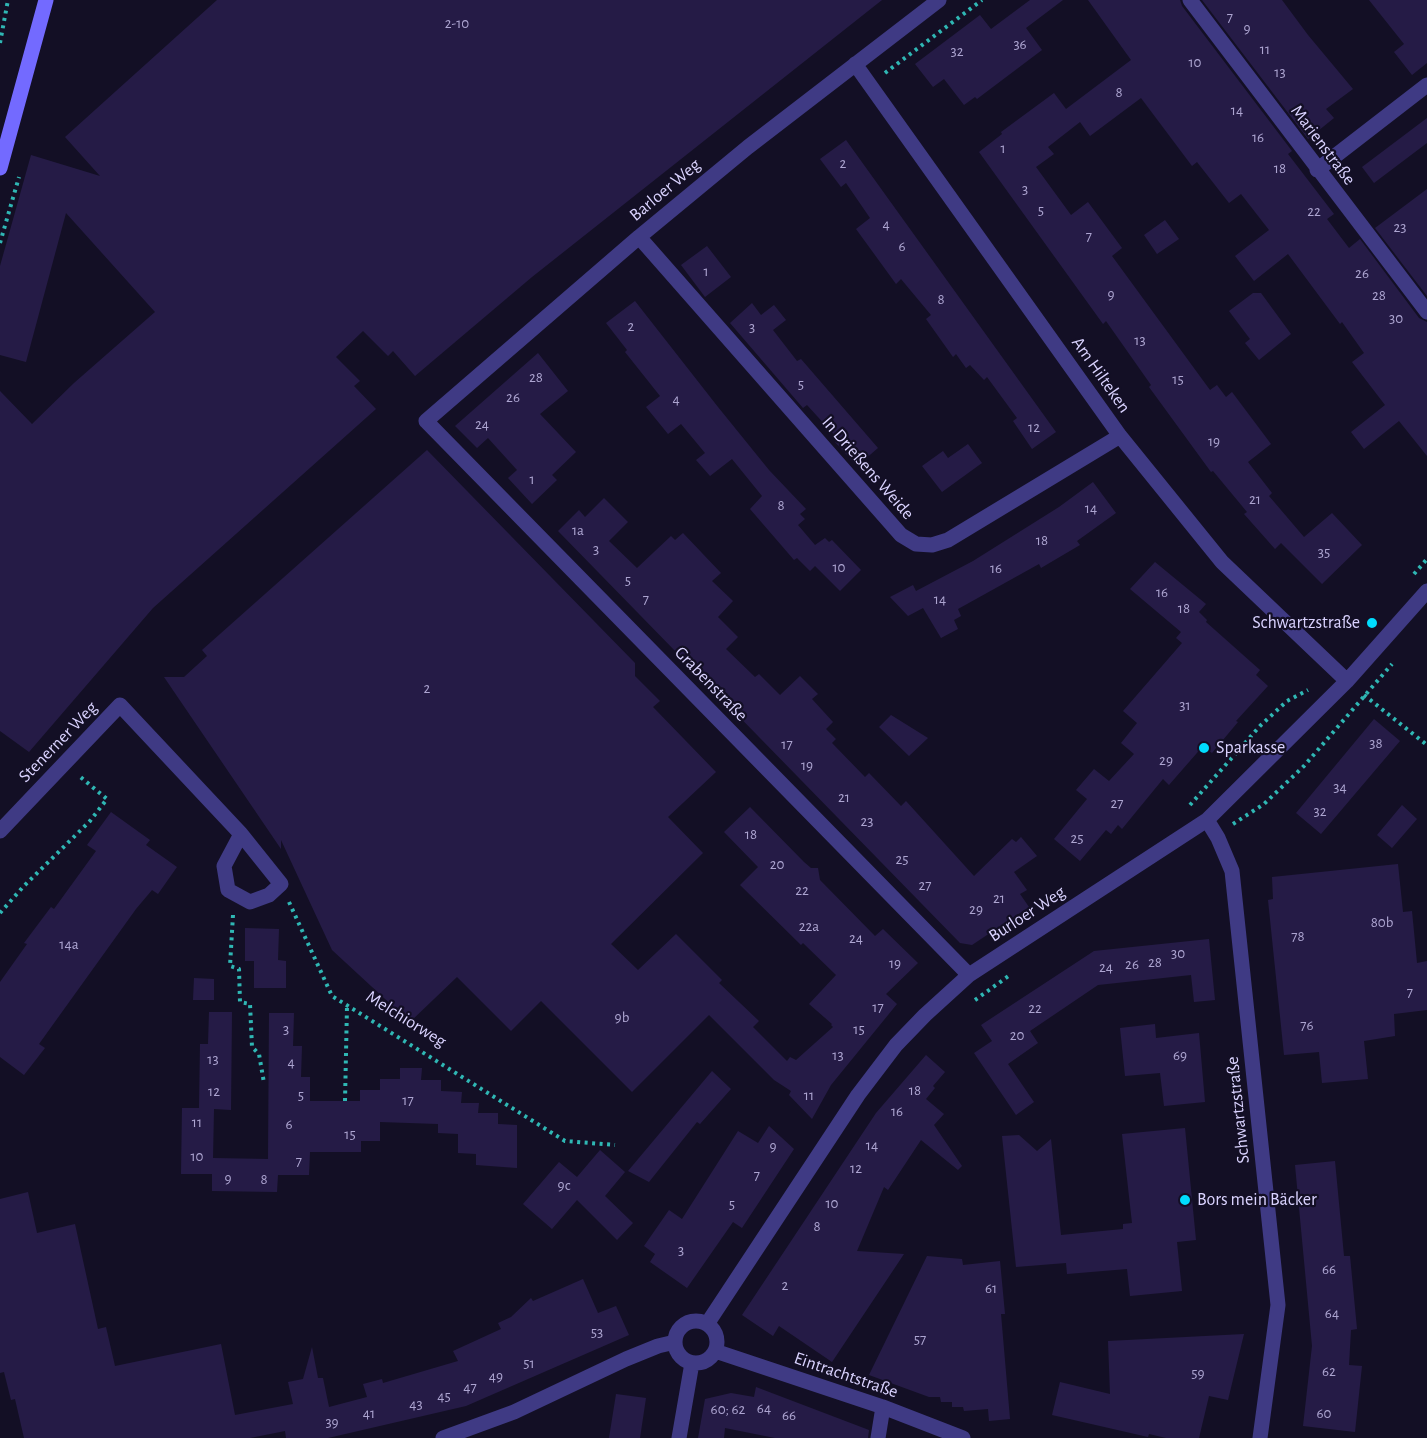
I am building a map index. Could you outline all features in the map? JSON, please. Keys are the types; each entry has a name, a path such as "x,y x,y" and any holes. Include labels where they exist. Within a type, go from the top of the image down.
{"street":[{"path":"0,168 46,0"},
{"name":"Barloer Weg","path":"426,421 639,237 748,147 939,0"},
{"name":"Marienstraße","path":"1190,0 1427,312"},
{"name":"Am Hilteken","path":"855,64 1120,436 1222,562 1347,681"},
{"path":"1317,170 1427,85"},
{"name":"In Drießens Weide","path":"639,237 901,535 916,544 932,545 948,540 1120,436"},
{"name":"Grabenstraße","path":"426,421 969,975"},
{"name":"Burloer Weg","path":"707,1324 858,1095 903,1038 925,1015 969,975 1207,820 1347,681 1427,591"},
{"name":"Stenerner Weg","path":"0,831 120,705 241,834"},
{"name":"Schwartzstraße","path":"1207,820 1232,870 1278,1305 1260,1438"},
{"path":"241,834 281,884 269,895 250,902 228,890 224,866 241,834"},
{"path":"700,1321 707,1324 716,1336 715,1350 705,1360 692,1363 677,1351 676,1335 685,1324 700,1321"},
{"path":"443,1438 514,1412 626,1359 675,1342"},
{"name":"Eintrachtstraße","path":"715,1350 883,1407 963,1438"},
{"path":"679,1438 692,1363"},
{"path":"878,1438 883,1407"}],"path":[{"path":"0,43 8,0"},
{"path":"870,84 982,0"},
{"path":"1216,835 1264,804 1304,766 1393,663"},
{"path":"1347,681 1427,745"},
{"path":"0,914 23,887 90,821 107,799 64,764"},
{"name":"Melchiorweg","path":"281,884 332,996 565,1141 615,1145"},
{"path":"234,893 230,966 239,969 240,1002 250,1004 252,1047 259,1054 264,1083"},
{"path":"969,1004 1016,971"},
{"path":"345,1101 347,1005"}],"building":[{"path":"217,0 882,0 532,277 415,376 393,351 388,356 363,331 336,357 360,381 354,386 376,409 153,608 29,752 0,731 0,391 32,424 74,383 155,312 66,213 26,362 0,355 0,266 31,155 100,176 65,137"},
{"path":"1030,0 1063,0 1026,28 1042,50 977,99 975,97 964,105 944,79 933,87 915,64 980,15 991,29"},
{"path":"1088,0 1180,0 1182,6 1292,151 1288,154 1334,214 1327,219 1349,248 1360,239 1419,318 1427,322 1427,456 1399,421 1364,449 1351,432 1385,405 1352,362 1364,353 1288,254 1254,281 1235,256 1269,230 1241,194 1229,203 1197,162 1192,166 1141,98 1090,136 1080,122 1048,147 1054,154 1036,167 1071,215 1088,202 1122,248 1112,256 1210,390 1217,385 1226,397 1232,392 1271,444 1248,462 1272,493 1269,496 1304,537 1332,513 1362,545 1322,584 1281,543 1275,549 1244,514 1247,512 1213,471 1211,472 1149,387 1151,385 1106,321 1103,324 979,152 1002,134 1001,132 1054,93 1066,109 1131,60"},
{"path":"1202,0 1282,0 1353,89 1326,109 1334,118 1308,139"},
{"path":"1369,0 1427,0 1427,63 1412,75 1394,52 1404,44"},
{"path":"1427,118 1427,143 1374,183 1362,167"},
{"path":"846,140 1056,432 1032,449 1013,421 1017,418 987,377 984,380 970,365 966,368 956,354 953,357 926,319 931,315 901,279 896,284 856,229 870,218 846,183 841,187 820,159"},
{"path":"1427,189 1427,296 1375,228"},
{"path":"1165,220 1179,239 1157,254 1144,235"},
{"path":"707,246 731,277 705,297 681,265"},
{"path":"1253,293 1261,293 1291,334 1259,360 1245,343 1250,339 1229,311"},
{"path":"635,301 769,470 806,509 800,514 805,519 798,525 815,545 825,538 829,542 832,540 861,570 840,591 815,566 810,571 797,558 794,560 750,509 762,496 732,459 710,476 696,460 705,453 681,424 668,434 646,407 660,396 625,352 627,350 606,323"},
{"path":"752,303 761,315 774,305 786,320 773,330 797,361 801,359 878,448 857,466 835,442 838,439 807,405 803,408 730,323"},
{"path":"538,353 568,391 540,414 576,452 552,475 557,480 532,504 508,478 517,470 488,438 477,448 455,426"},
{"path":"968,444 982,463 942,492 922,466 943,451 948,458"},
{"path":"427,450 635,663 635,676 660,701 653,707 716,772 668,817 703,853 611,944 638,970 676,934 722,980 719,983 759,1021 753,1027 787,1061 790,1057 796,1060 833,1027 809,1004 836,975 803,943 801,945 740,885 758,867 724,832 750,807 804,862 811,868 818,868 820,880 875,936 883,929 918,963 886,994 897,1004 831,1085 812,1119 789,1095 791,1091 774,1080 709,1015 632,1092 541,1001 511,1031 457,977 410,1022 332,950 281,840 281,849 164,677 184,677 207,656 202,650"},
{"path":"1093,482 1116,513 1077,541 1080,545 1041,568 1039,564 958,609 961,616 954,620 958,629 941,638 923,608 908,616 890,597 913,585 916,591 973,561 1059,507"},
{"path":"604,498 628,522 609,541 637,568 671,536 675,540 683,533 721,573 712,581 733,601 718,617 738,637 726,649 755,677 759,674 780,695 800,676 818,694 812,699 833,722 826,729 836,739 832,743 865,777 869,773 901,806 906,801 974,876 1012,839 1016,842 1021,837 1037,856 1014,872 1027,890 1020,894 1029,907 972,945 960,943 558,531 579,510 585,517"},
{"path":"1155,562 1206,604 1199,612 1207,620 1206,622 1260,670 1256,675 1268,686 1236,721 1238,722 1212,753 1203,746 1169,785 1163,779 1122,829 1118,825 1111,834 1106,830 1080,861 1054,839 1087,799 1076,790 1094,769 1109,781 1134,754 1121,743 1137,723 1123,711 1182,643 1176,638 1181,632 1130,589"},
{"path":"891,715 928,738 909,756 879,727"},
{"path":"1374,719 1400,741 1321,834 1296,813"},
{"path":"1402,805 1417,819 1392,848 1377,835"},
{"path":"111,812 150,840 146,845 177,867 158,894 152,890 136,909 39,1044 45,1048 24,1075 0,1057 0,982 27,944 24,943 51,907 54,909 96,851 87,845"},
{"path":"1398,864 1403,912 1412,911 1417,963 1427,961 1427,1010 1394,1014 1395,1036 1364,1041 1368,1079 1322,1083 1319,1052 1284,1055 1268,900 1273,899 1272,877"},
{"path":"245,928 279,929 278,960 286,961 286,988 254,988 254,961 245,961"},
{"path":"1209,939 1215,1000 1194,1002 1191,975 1098,985 1030,1031 1038,1043 1008,1064 1034,1102 1016,1115 974,1053 992,1041 981,1025 1094,951"},
{"path":"194,978 214,979 214,1000 193,1000"},
{"path":"209,1012 232,1012 231,1110 214,1109 213,1158 268,1159 269,1013 294,1013 293,1046 302,1046 301,1077 310,1077 310,1101 360,1101 360,1090 380,1090 380,1079 400,1079 400,1068 422,1068 421,1080 441,1080 441,1091 462,1092 461,1103 479,1103 478,1113 498,1113 498,1124 517,1125 517,1168 476,1165 476,1154 458,1153 458,1134 438,1133 438,1124 380,1122 380,1141 361,1141 361,1152 310,1152 309,1175 278,1175 277,1192 212,1191 212,1174 181,1174 182,1108 199,1108 200,1044 208,1044"},
{"path":"1155,1024 1156,1038 1199,1033 1205,1102 1164,1106 1160,1073 1125,1076 1120,1028"},
{"path":"926,1055 945,1072 926,1099 944,1114 934,1125 962,1166 958,1170 921,1140 888,1190 884,1187 857,1251 904,1254 832,1362 779,1326 773,1336 742,1315 876,1113"},
{"path":"712,1071 731,1089 700,1124 697,1122 649,1182 628,1171"},
{"path":"769,1126 794,1149 742,1228 733,1222 687,1288 650,1262 655,1254 644,1246 669,1210 682,1219 738,1131 758,1143"},
{"path":"1185,1128 1196,1240 1177,1242 1182,1291 1130,1296 1127,1269 1067,1274 1066,1263 1016,1267 1002,1136 1019,1135 1037,1151 1051,1139 1061,1235 1123,1229 1123,1224 1132,1223 1122,1134"},
{"path":"600,1150 625,1172 605,1196 633,1223 617,1240 577,1200 552,1229 523,1204 559,1162 577,1177"},
{"path":"1335,1161 1344,1256 1350,1256 1357,1329 1351,1330 1349,1365 1362,1366 1355,1432 1303,1426 1312,1346 1295,1165"},
{"path":"28,1192 37,1233 75,1224 98,1329 106,1327 115,1366 221,1344 235,1415 293,1404 288,1382 303,1379 312,1347 318,1378 323,1378 329,1407 367,1397 363,1384 382,1379 383,1383 458,1361 453,1351 501,1329 498,1323 511,1317 531,1298 533,1301 583,1279 598,1313 616,1306 629,1335 466,1406 328,1438 286,1438 285,1431 250,1438 24,1438 15,1399 11,1400 4,1372 0,1373 0,1199"},
{"path":"927,1256 962,1259 963,1265 1000,1261 1005,1314 1001,1314 1010,1419 989,1421 988,1409 964,1411 963,1407 952,1407 952,1402 941,1402 940,1397 929,1397 869,1375"},
{"path":"1244,1334 1228,1400 1209,1396 1199,1438 1166,1438 1149,1434 1148,1437 1052,1415 1060,1382 1110,1394 1108,1341"},
{"path":"756,1387 869,1430 868,1438 775,1438 725,1428 724,1438 698,1438 705,1399 731,1393 754,1397"},
{"path":"616,1394 646,1398 640,1438 609,1438"}],"place":[{"name":"Schwartzstraße","path":"1372,623"},
{"name":"Sparkasse","path":"1204,748"},
{"name":"Bors mein Bäcker","path":"1185,1200"}]}
